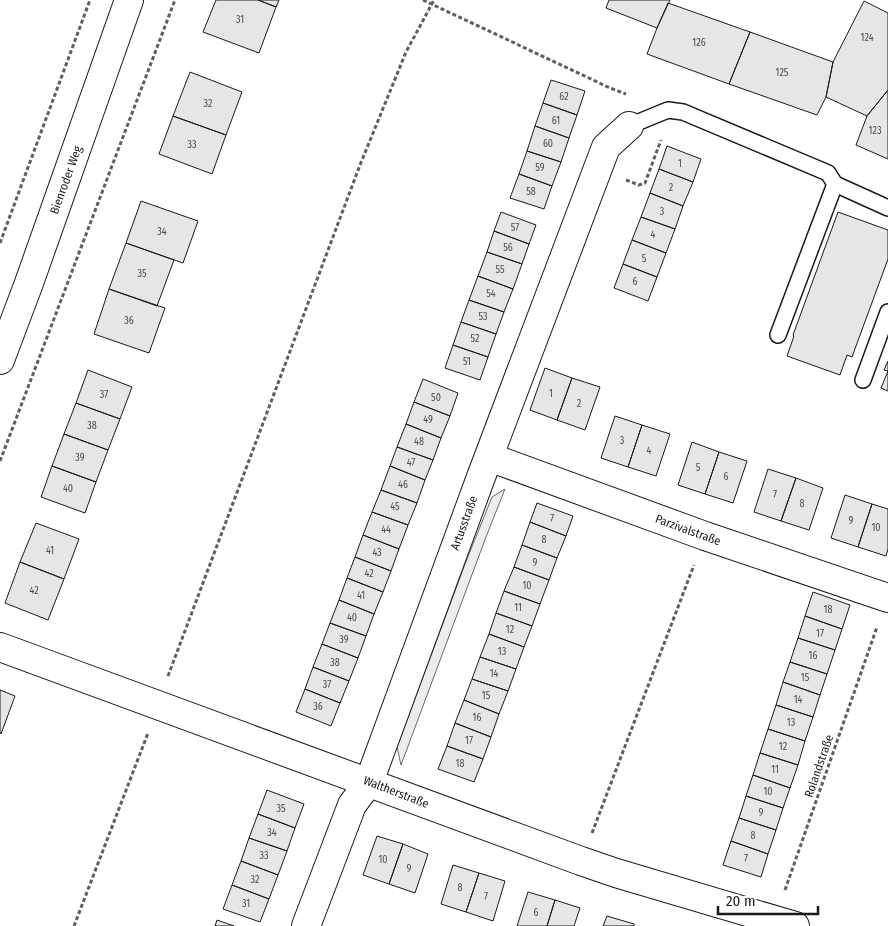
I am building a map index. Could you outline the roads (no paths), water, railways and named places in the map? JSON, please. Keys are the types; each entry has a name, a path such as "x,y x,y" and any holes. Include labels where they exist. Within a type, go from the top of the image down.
{"street":[{"name":"Bienroder Weg","path":"0,360 129,0"},
{"name":"Artusstraße","path":"306,926 352,805 369,782 606,147 629,126"},
{"name":"Parzivalstraße","path":"489,457 886,604"},
{"name":"Waltherstraße","path":"0,647 369,782 493,830 598,867 785,923"}],"lane":[{"path":"629,126 668,110 683,112 828,172 835,184 888,208"},
{"path":"778,335 835,184"},
{"path":"863,380 888,312"}]}
